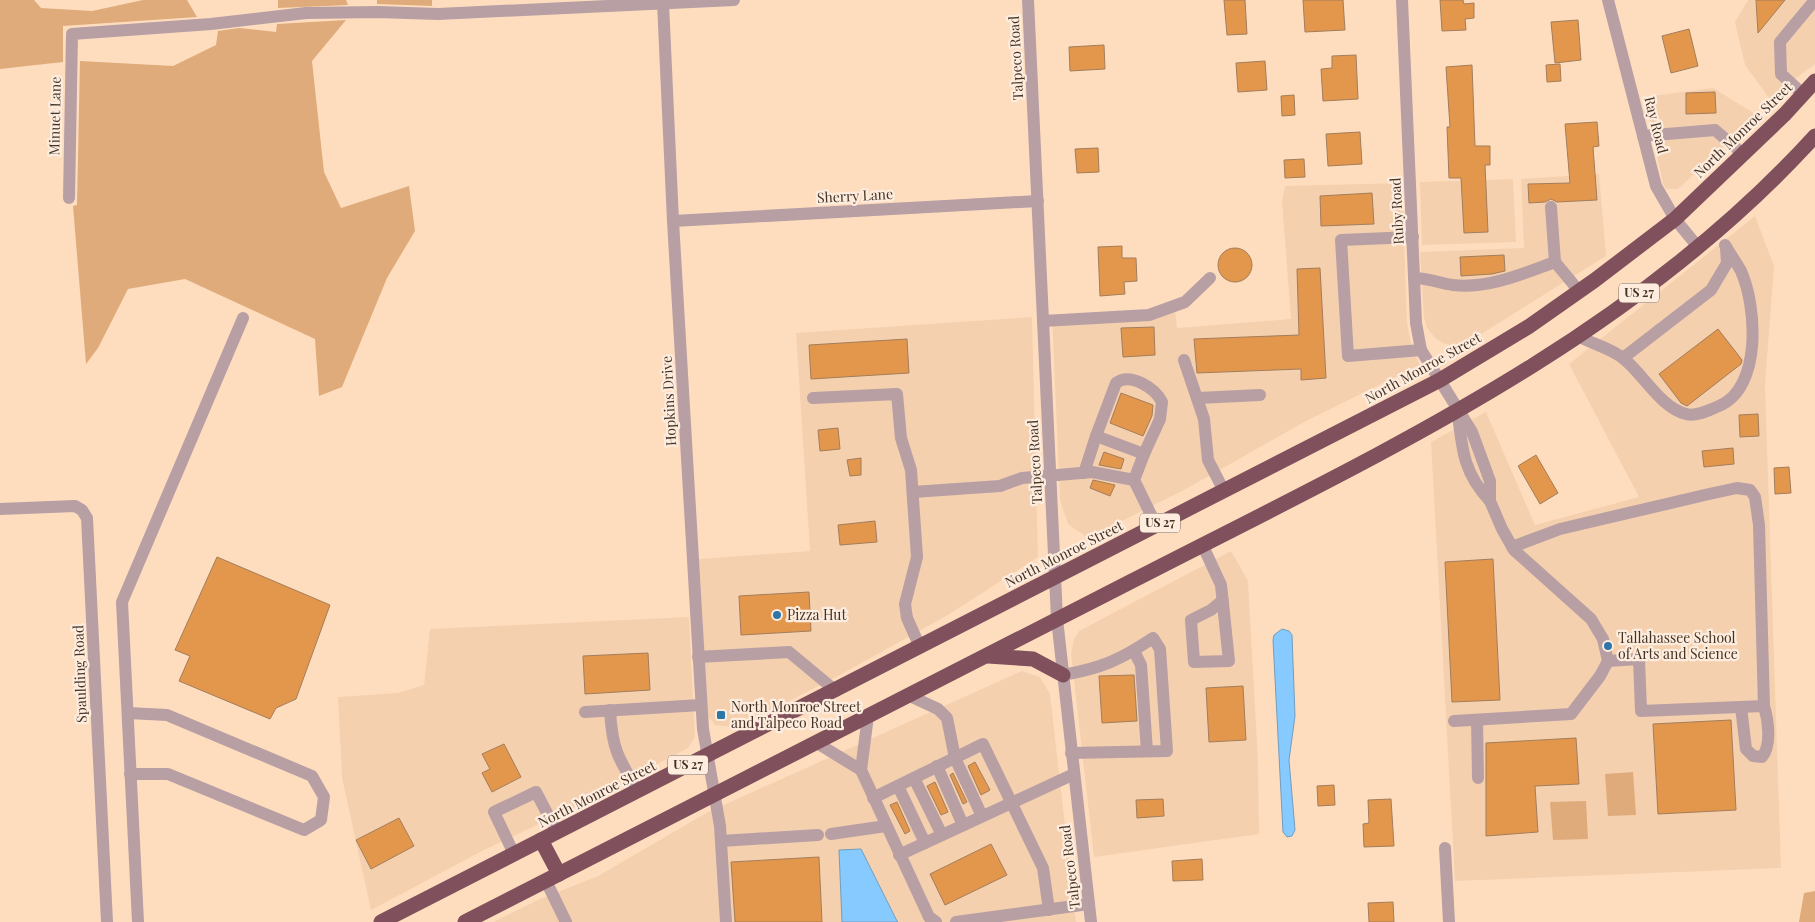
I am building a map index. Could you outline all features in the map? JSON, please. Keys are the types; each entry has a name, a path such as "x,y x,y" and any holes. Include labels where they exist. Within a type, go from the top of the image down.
{"highway":[{"name":"North Monroe Street","path":"381,922 836,691 1440,380 1528,327 1675,219 1815,82"},
{"name":"US 27","path":"465,922 486,917 559,874 1411,438 1458,411 1580,337 1698,247 1796,157 1815,136"},
{"path":"986,656 1033,659 1063,675"},
{"path":"541,840 559,874"}],"street":[{"path":"663,3 734,0"},
{"name":"Talpeco Road","path":"1028,0 1057,619 1091,922"},
{"name":"Ruby Road","path":"1402,0 1416,323 1421,350 1472,432 1490,481 1490,501 1502,530 1512,546 1591,619 1603,639 1608,661"},
{"name":"Ray Road","path":"1608,0 1656,186 1675,219 1698,247"},
{"path":"1803,94 1781,74 1780,42 1815,0"},
{"name":"Minuet Lane","path":"69,198 72,34 210,24 306,13 378,12 438,14 663,3"},
{"name":"Hopkins Drive","path":"663,3 673,221 701,705 721,840 726,922"},
{"path":"1643,136 1715,130 1743,154"},
{"name":"Sherry Lane","path":"673,221 1038,201"},
{"path":"1552,207 1555,262 1579,291"},
{"path":"1580,337 1623,358 1676,411 1689,415 1728,402 1744,383 1751,363 1752,335 1748,299 1741,272 1715,231"},
{"path":"1413,237 1342,240 1348,356 1421,350"},
{"path":"1623,358 1711,290 1727,262 1725,245"},
{"path":"1414,278 1429,278 1453,285 1498,283 1555,262"},
{"path":"1043,321 1149,315 1185,302 1210,278"},
{"path":"138,922 122,602 243,318"},
{"path":"1184,360 1189,380 1198,398 1204,419 1208,460 1224,490"},
{"path":"1084,473 1116,384 1121,379 1131,378 1154,391 1162,402 1160,419 1134,480 1156,525"},
{"path":"813,398 897,394 900,438 911,470 918,557 905,604 907,618 920,647"},
{"path":"1198,398 1260,395"},
{"path":"1096,436 1144,454"},
{"path":"913,492 1000,486 1022,478 1084,473 1134,480"},
{"path":"1512,546 1560,530 1737,488 1747,488 1755,497 1759,526 1764,706 1768,718 1767,746 1762,757 1749,753 1744,745 1741,707"},
{"name":"Spaulding Road","path":"0,509 75,506 82,510 87,518 107,922"},
{"path":"1202,544 1222,585 1229,661 1194,662 1191,620 1211,610 1223,600"},
{"path":"1063,675 1093,670 1120,660 1153,638 1160,649 1167,751 1071,753"},
{"path":"1134,651 1141,666 1146,752"},
{"path":"698,657 789,652 836,691"},
{"path":"1454,721 1571,714 1600,676 1608,661 1639,659 1642,711 1764,706"},
{"path":"910,696 938,708 947,718 955,758 982,816"},
{"path":"585,712 701,705"},
{"path":"610,710 612,741 620,760 638,791"},
{"path":"128,713 167,716 312,776 324,797 321,820 304,830 168,774 130,774"},
{"path":"868,716 861,770 929,917 936,922"},
{"path":"1477,720 1478,778"},
{"path":"817,743 861,770"},
{"path":"873,798 984,744 1043,868 1049,910"},
{"path":"937,766 963,825"},
{"path":"899,855 1074,774"},
{"path":"914,778 942,835"},
{"path":"898,786 925,843"},
{"path":"514,854 494,812 536,792 557,832"},
{"path":"831,834 886,826"},
{"path":"721,840 818,835"},
{"path":"1446,848 1449,922"},
{"path":"546,881 566,922"},
{"path":"956,922 1089,904"}],"shaded area":[{"path":"0,0 34,0 41,8 92,11 143,0 187,0 197,17 63,26 63,62 0,69"},
{"path":"278,0 346,0 348,5 278,8"},
{"path":"377,0 432,0 432,6 377,4"},
{"path":"1748,0 1815,0 1815,64 1769,98 1745,65 1735,22"},
{"path":"346,20 312,61 324,172 341,208 409,186 415,231 387,278 342,387 319,396 315,339 185,279 128,289 98,348 86,364 73,206 77,205 80,61 173,66 216,45 218,31 239,28 276,32 277,24"},
{"path":"1713,88 1755,114 1751,121 1678,189 1666,189 1663,184 1645,97"},
{"path":"1599,174 1606,256 1470,341 1453,346 1435,338 1427,328 1424,318 1420,252 1524,248 1521,179"},
{"path":"1513,179 1516,242 1422,245 1420,182"},
{"path":"1402,183 1407,323 1412,349 1420,365 1308,420 1186,489 1094,535 1085,536 1068,524 1060,500 1052,315 1175,310 1177,328 1291,319 1282,201 1285,186"},
{"name":"Tallahassee School of Arts and Science","path":"1755,216 1774,266 1765,385 1781,868 1455,881 1431,442 1486,412 1535,525 1639,497 1569,364"},
{"path":"1032,317 1038,557 948,615 840,675 746,723 733,727 715,725 708,716 699,559 810,551 796,333"},
{"path":"1231,551 1248,581 1258,761 1259,834 1094,857 1071,653 1074,639 1079,631"},
{"path":"689,617 695,737 688,748 577,806 484,850 371,910 342,778 338,697 398,693 424,685 430,629"},
{"path":"1022,671 1040,677 1050,694 1076,922 493,922 540,899 598,876 708,812"},
{"path":"1633,772 1636,815 1608,816 1605,774"},
{"path":"1586,801 1588,839 1553,840 1550,802"},
{"path":"1815,891 1815,922 1799,922 1804,893"}],"water":[{"path":"1282,629 1289,631 1292,635 1295,716 1289,760 1295,830 1292,836 1287,837 1283,832 1273,640 1274,635"},
{"path":"861,849 898,922 842,922 839,850"}],"building":[{"path":"1224,0 1245,0 1247,34 1227,35"},
{"path":"1303,0 1343,0 1345,30 1305,32"},
{"path":"1440,0 1463,0 1464,4 1474,3 1474,18 1465,19 1466,30 1442,31"},
{"path":"1756,0 1785,0 1758,33"},
{"path":"1578,20 1581,60 1555,63 1551,22"},
{"path":"1689,29 1698,66 1671,73 1662,36"},
{"path":"1104,45 1105,69 1070,71 1069,47"},
{"path":"1356,55 1358,99 1323,101 1321,69 1332,68 1332,56"},
{"path":"1265,61 1267,90 1238,92 1236,63"},
{"path":"1560,64 1561,81 1547,82 1546,65"},
{"path":"1472,65 1475,146 1490,146 1490,165 1485,165 1488,232 1464,233 1461,178 1449,178 1447,127 1450,127 1446,67"},
{"path":"1715,92 1716,113 1686,114 1686,93"},
{"path":"1294,95 1295,115 1282,116 1281,96"},
{"path":"1597,122 1599,146 1593,147 1597,200 1557,202 1551,199 1545,202 1529,203 1528,184 1570,183 1565,124"},
{"path":"1360,132 1362,164 1328,166 1326,134"},
{"path":"1098,148 1099,172 1077,173 1075,149"},
{"path":"1304,159 1305,177 1285,178 1284,160"},
{"path":"1372,193 1374,224 1321,226 1320,196"},
{"path":"1122,246 1122,258 1136,258 1137,281 1124,282 1125,294 1100,296 1098,247"},
{"path":"1235,248 1242,249 1247,253 1251,258 1251,272 1247,277 1242,281 1235,282 1228,281 1223,277 1219,272 1218,265 1219,258 1223,253 1228,249"},
{"path":"1504,255 1505,271 1492,274 1461,276 1460,257"},
{"path":"1320,268 1326,378 1301,380 1301,369 1197,373 1194,339 1299,335 1297,269"},
{"path":"1154,327 1155,355 1123,357 1121,328"},
{"path":"1718,329 1742,360 1741,364 1687,406 1681,403 1659,374"},
{"path":"907,339 909,373 811,379 809,345"},
{"path":"1121,393 1153,405 1152,416 1143,436 1110,423"},
{"path":"1758,414 1759,436 1740,437 1739,415"},
{"path":"838,428 840,449 820,451 818,430"},
{"path":"1733,448 1734,464 1704,467 1702,451"},
{"path":"1104,452 1124,459 1121,469 1099,465"},
{"path":"1536,455 1558,493 1540,504 1518,466"},
{"path":"861,458 861,475 850,476 847,460"},
{"path":"1789,467 1791,493 1775,494 1774,468"},
{"path":"1093,480 1115,485 1110,496 1090,488"},
{"path":"875,521 877,542 840,545 838,525"},
{"path":"217,557 330,605 296,699 276,708 270,719 179,681 190,656 175,650"},
{"path":"1493,559 1500,700 1452,702 1445,562"},
{"path":"809,592 811,631 741,635 739,596"},
{"path":"648,653 650,690 585,694 583,656"},
{"path":"1134,675 1137,721 1102,723 1099,676"},
{"path":"1243,686 1246,740 1209,742 1206,688"},
{"path":"1731,720 1736,810 1658,814 1653,724"},
{"path":"1576,738 1579,784 1535,786 1538,832 1486,836 1486,743"},
{"path":"504,744 521,777 492,792 482,773 490,769 482,754"},
{"path":"975,762 990,790 981,795 968,766"},
{"path":"953,773 967,802 963,804 950,775"},
{"path":"935,782 948,812 941,815 927,786"},
{"path":"1334,785 1335,805 1318,806 1317,786"},
{"path":"1163,799 1164,816 1137,818 1136,800"},
{"path":"1391,799 1394,846 1364,847 1363,824 1369,823 1368,800"},
{"path":"897,802 910,831 905,834 890,805"},
{"path":"399,818 414,846 371,869 356,840"},
{"path":"991,844 1007,875 945,905 930,874"},
{"path":"819,857 822,922 735,922 731,862"},
{"path":"1202,859 1203,880 1173,881 1172,861"},
{"path":"1393,902 1394,922 1369,922 1368,903"}],"place":[{"name":"Pizza Hut","path":"777,615"},
{"name":"Tallahassee School of Arts and Science","path":"1608,646"},
{"name":"North Monroe Street and Talpeco Road","path":"721,715"}]}
